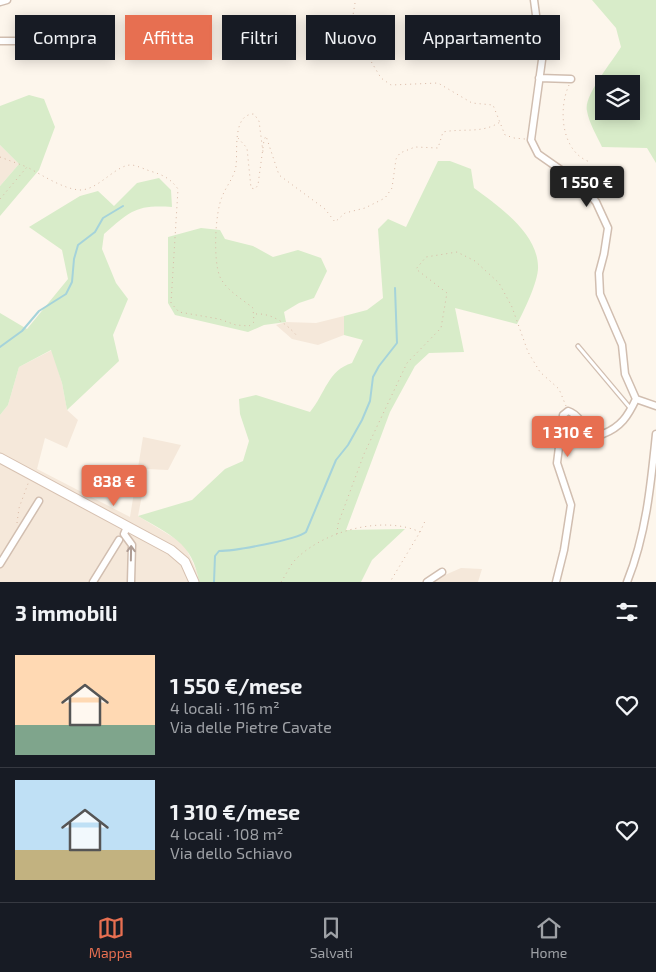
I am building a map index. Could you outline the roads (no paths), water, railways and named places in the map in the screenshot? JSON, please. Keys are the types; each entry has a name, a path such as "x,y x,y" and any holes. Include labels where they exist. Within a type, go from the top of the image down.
{"main road":[{"path":"0,458 176,553 185,562 194,582"}],"street":[{"path":"0,2 8,0"},
{"path":"534,0 542,60 531,140 538,154 581,184 596,202 608,228 599,272 600,294 622,345 625,374 636,399 656,406"},
{"path":"0,40 15,41"},
{"path":"539,78 571,80"},
{"path":"556,582 564,550 571,506 557,464 563,415 568,411 572,412 587,429 603,434 616,429 631,410 636,399"},
{"path":"627,582 645,526 655,462 656,434"},
{"path":"0,564 39,500"},
{"path":"127,527 124,534 132,545 132,582"},
{"path":"94,582 119,540"},
{"path":"427,582 442,572"}],"lane":[{"path":"578,346 631,410"}],"waterway":[{"path":"0,347 22,331 39,311 66,294 72,282 74,259 78,245 95,232 103,218 123,206"},
{"path":"214,582 215,556 219,551 278,542 306,532 336,460 348,445 362,420 370,401 373,377 397,343 395,288"}]}
